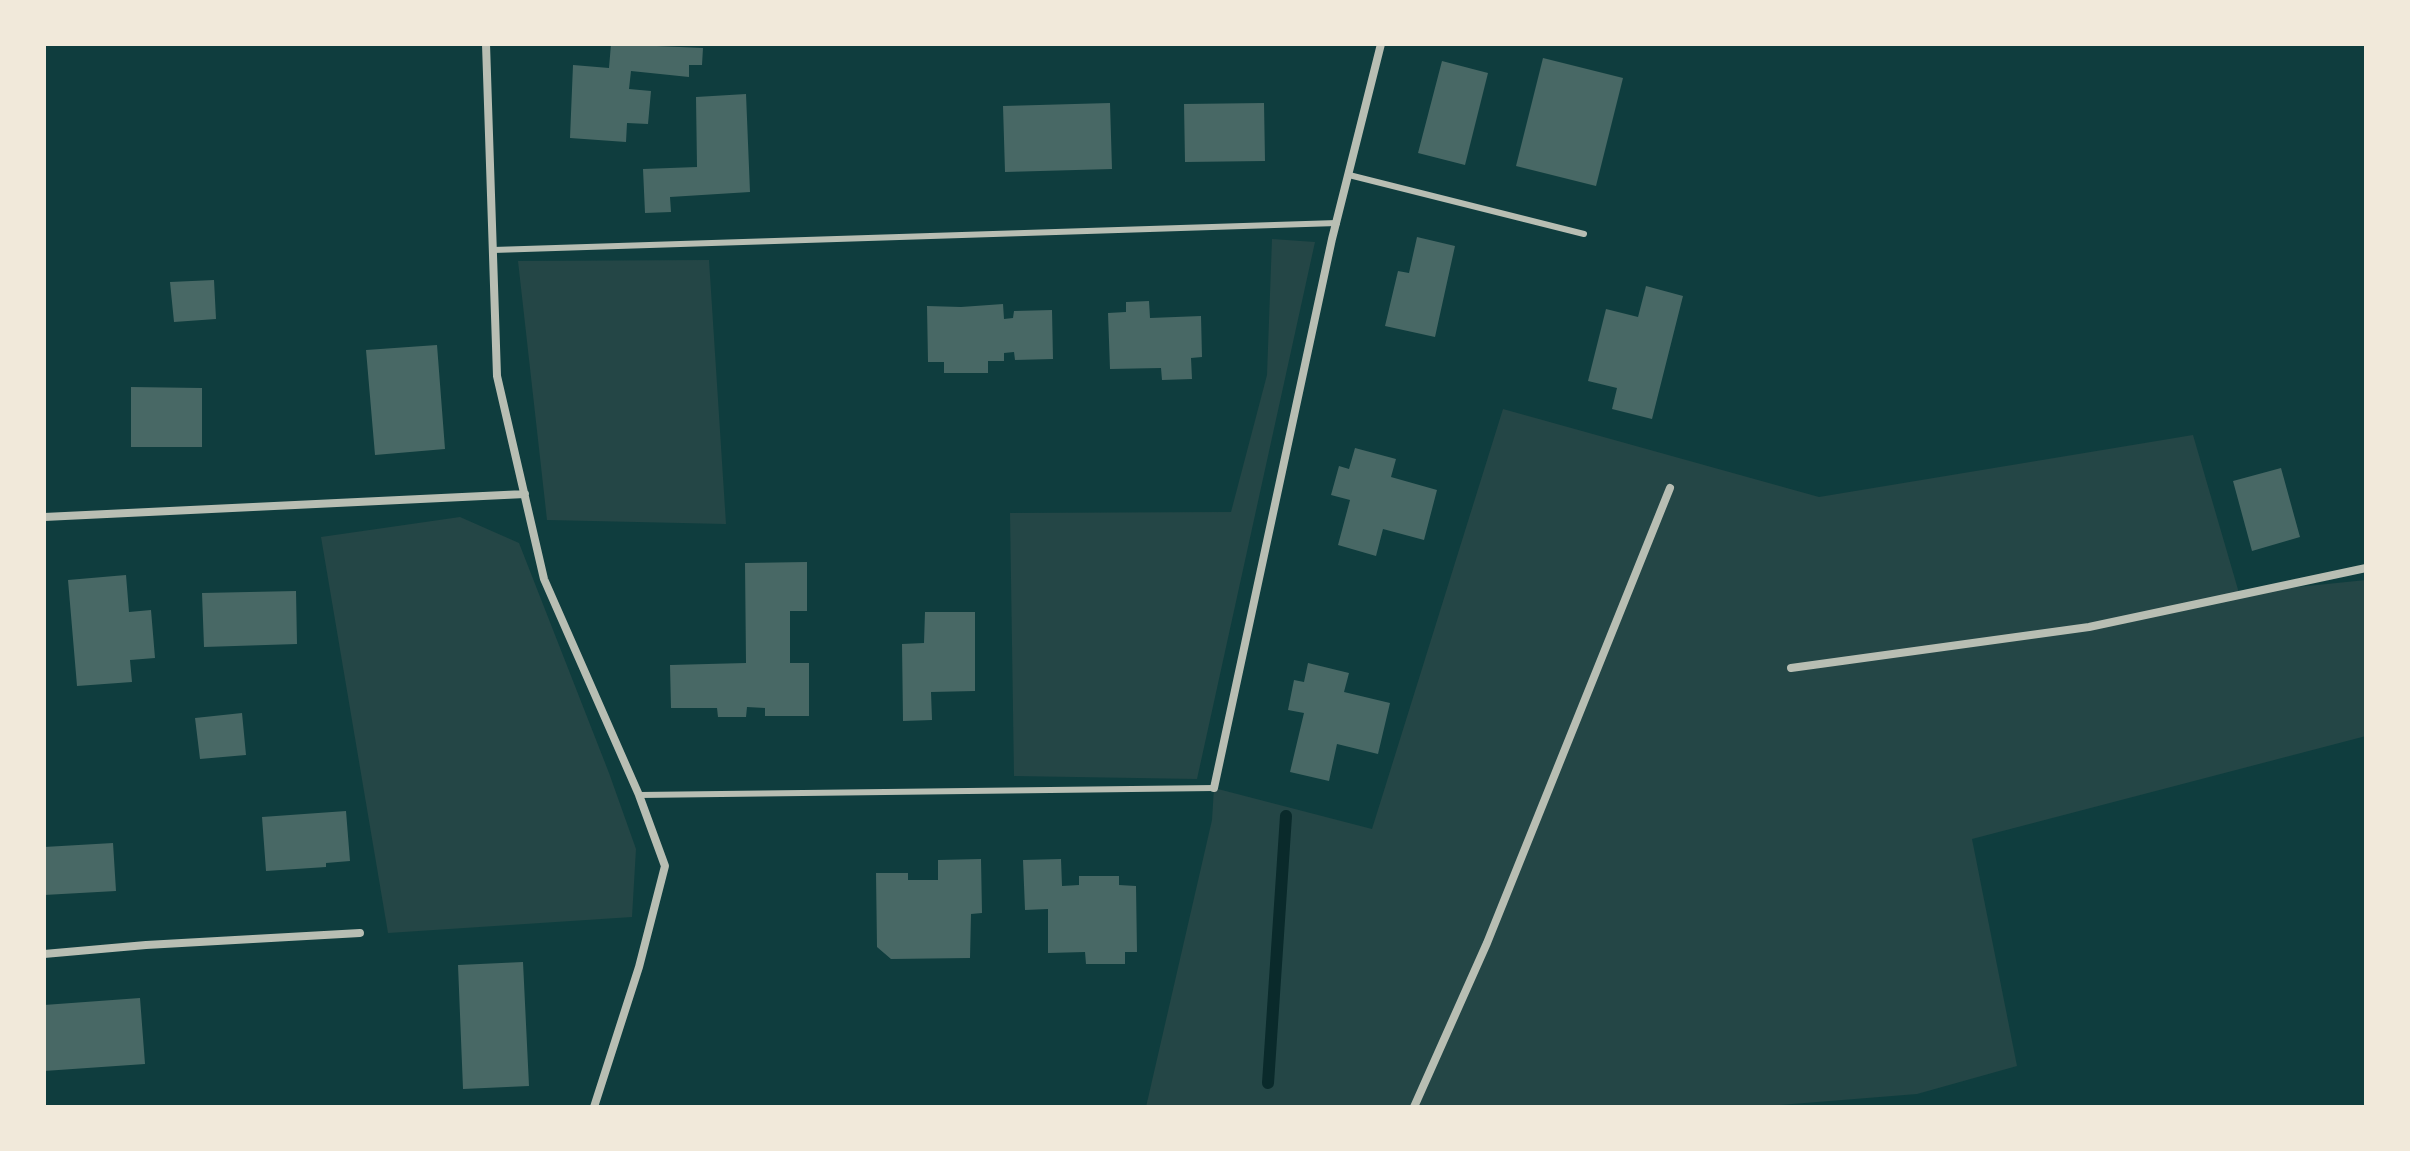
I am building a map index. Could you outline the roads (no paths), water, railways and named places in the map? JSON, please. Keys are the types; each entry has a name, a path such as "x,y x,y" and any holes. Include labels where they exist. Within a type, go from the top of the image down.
{"street":[{"path":"486,44 497,376 544,579 639,795 665,866 639,967 594,1107"},
{"path":"1214,788 1337,223 1381,44"},
{"path":"1414,1107 1487,943 1670,488"},
{"path":"44,517 525,494"},
{"path":"1791,668 2089,627 2366,568"},
{"path":"44,954 360,933"}],"lane":[{"path":"1349,175 1584,234"},
{"path":"493,250 1337,223"},
{"path":"639,795 1214,788"}],"waterway":[{"path":"1268,1083 1286,816"}]}
